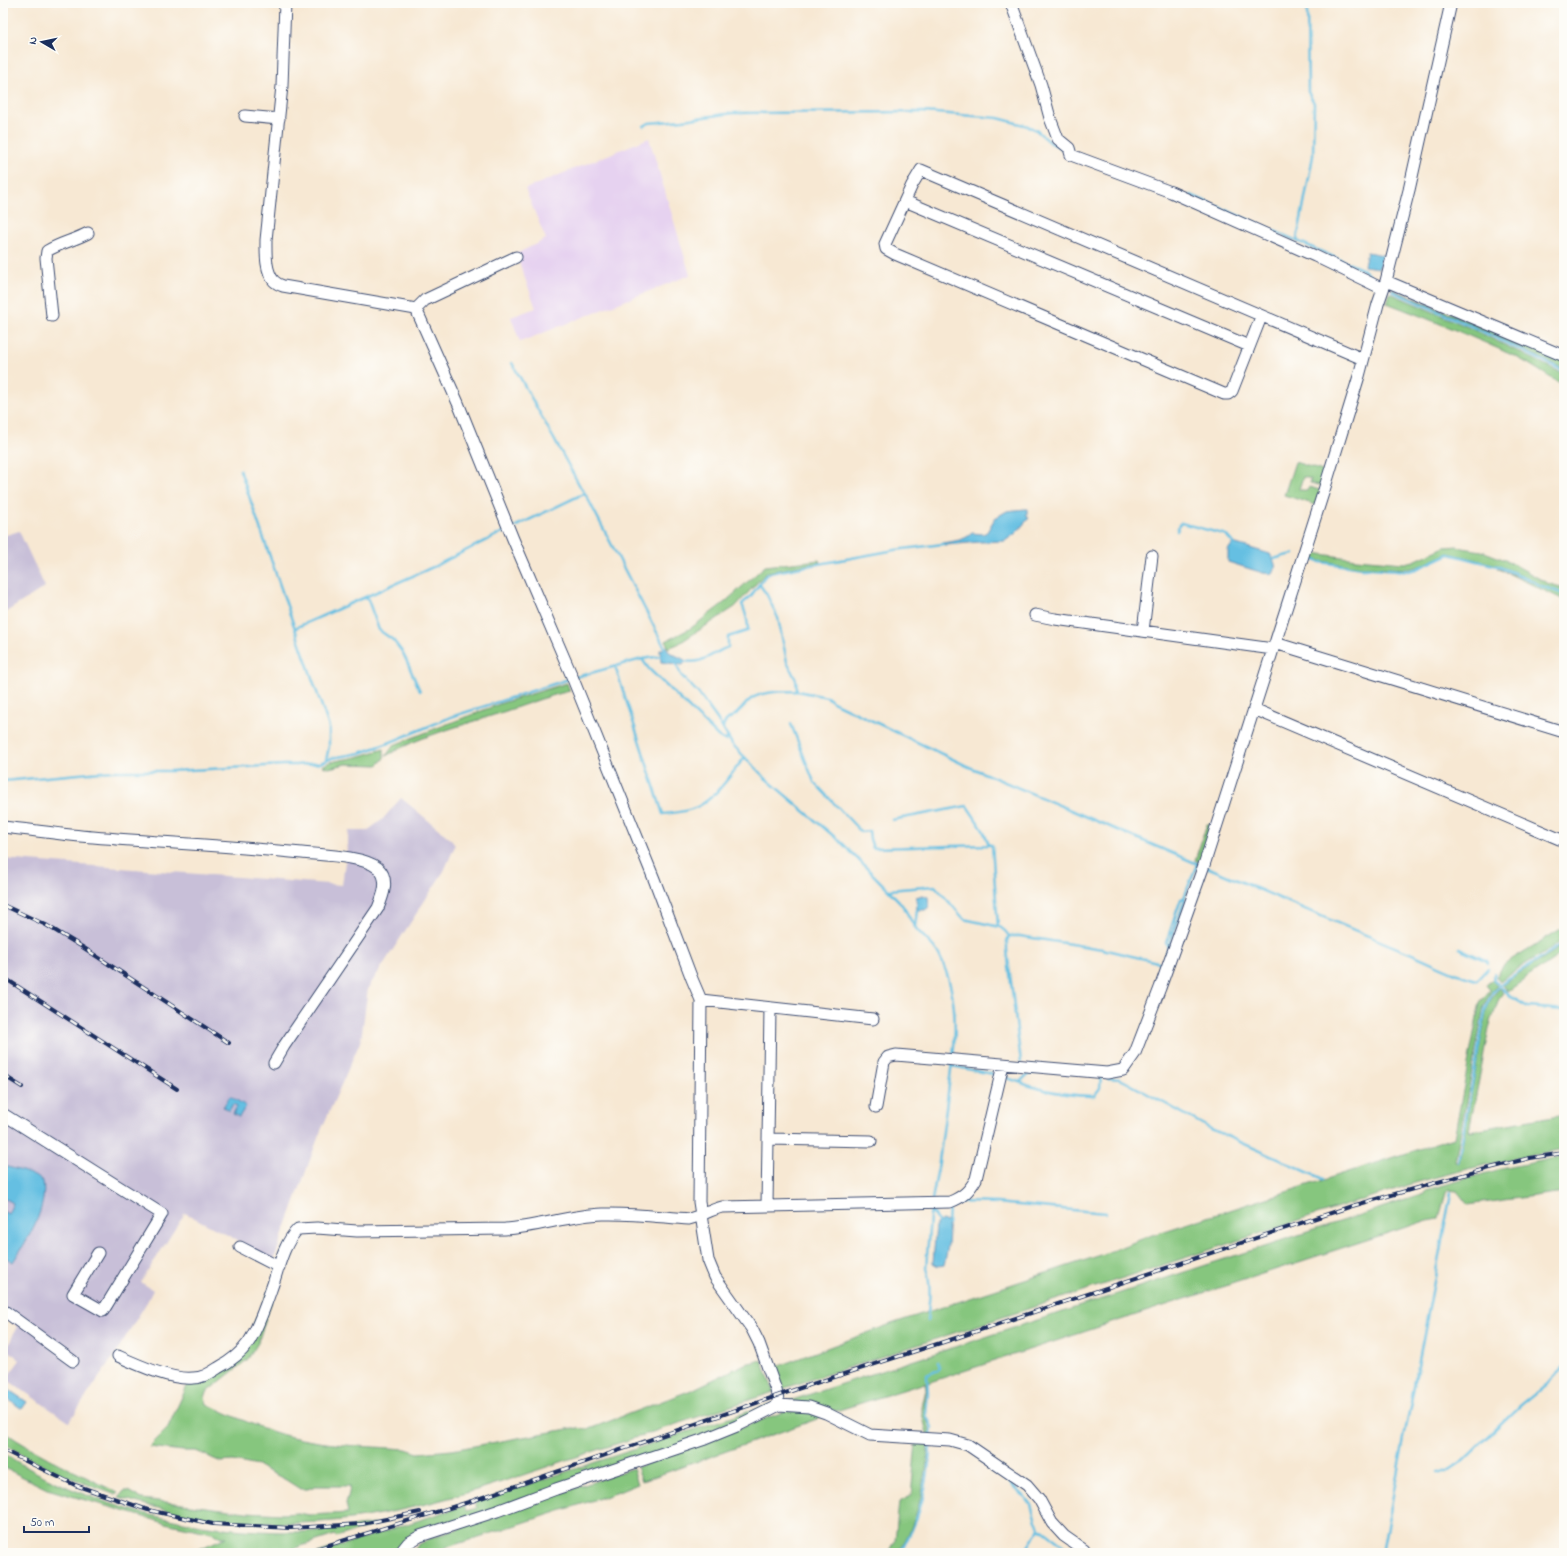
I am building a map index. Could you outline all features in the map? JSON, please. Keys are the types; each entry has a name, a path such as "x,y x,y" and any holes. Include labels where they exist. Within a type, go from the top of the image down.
{"street":[{"path":"285,3 282,86 266,240 266,257 269,271 274,281 282,286 416,310"},
{"path":"1011,3 1042,85 1050,118 1058,139 1069,148 1071,154 1178,196 1384,285 1564,356"},
{"path":"876,1107 884,1062 888,1057 902,1054 1003,1065 1107,1073 1122,1070 1135,1053 1204,866 1325,487 1384,285 1409,190 1451,3"},
{"path":"246,116 279,119"},
{"path":"1261,317 1232,391 1228,394 1217,391 886,249 885,244 921,170 1261,317 1363,359"},
{"path":"905,201 1249,346"},
{"path":"52,316 46,258 47,251 54,246 88,233"},
{"path":"416,310 425,300 516,257"},
{"path":"416,310 458,403 572,678 702,1000 699,1202 708,1260 715,1276 752,1329 759,1343 776,1390 779,1405"},
{"path":"1143,631 1152,556"},
{"path":"1035,615 1143,631 1274,646 1564,732"},
{"path":"1254,710 1564,841"},
{"path":"3,827 92,837 256,849 346,858 368,862 379,869 384,878 385,892 378,908 274,1063"},
{"path":"702,1000 873,1019"},
{"path":"767,1206 770,1008"},
{"path":"118,1356 142,1367 192,1378 205,1377 230,1361 248,1343 263,1311 287,1246 293,1234 298,1229 305,1228 357,1231 505,1229 521,1228 565,1219 602,1214 689,1219 702,1215 712,1209 722,1207 950,1202 963,1196 970,1190 976,1179 1003,1065"},
{"path":"3,1114 162,1214 103,1311 73,1294 98,1253"},
{"path":"768,1139 871,1141"},
{"path":"240,1247 279,1267"},
{"path":"3,1310 72,1361"},
{"path":"400,1553 408,1543 420,1536 705,1440 779,1405 809,1407 826,1413 870,1435 950,1440 968,1444 1027,1485 1039,1499 1052,1523 1064,1536 1086,1553"}],"shaded area":[{"path":"649,138 690,275 520,342 511,317 536,308 516,254 546,239 525,189"},
{"path":"19,531 45,587 3,614 3,536"},
{"path":"401,798 452,840 455,846 444,871 368,988 361,1040 319,1135 273,1262 239,1241 185,1213 141,1282 153,1290 147,1302 117,1351 69,1422 6,1379 20,1360 7,1349 17,1326 3,1316 3,859 342,885 349,831 367,831 382,820"}],"green space":[{"path":"1392,289 1564,359 1564,369 1471,324"},
{"path":"1390,293 1470,328 1564,374 1564,385 1522,360 1452,329 1387,303"},
{"path":"1295,462 1326,472 1322,486 1310,483 1311,479 1303,477 1299,489 1307,491 1309,487 1320,490 1316,505 1284,495"},
{"path":"1312,546 1314,553 1356,559 1404,563 1414,561 1444,547 1458,546 1482,551 1508,561 1547,583 1564,588 1564,593 1541,585 1529,578 1497,565 1449,553 1423,565 1409,569 1361,567 1320,561 1308,557"},
{"path":"819,560 820,562 768,572 735,607 678,644 668,648 666,641 691,628 725,602 765,566"},
{"path":"1497,568 1564,595 1564,600"},
{"path":"567,683 570,691 439,732 386,756 394,745 502,703"},
{"path":"384,749 384,758 378,765 346,764 329,768 322,766 330,762 357,757"},
{"path":"1207,824 1213,826 1201,863 1195,860"},
{"path":"1564,927 1564,940 1511,973 1500,982 1496,977 1503,966 1512,959"},
{"path":"1564,945 1564,952 1508,991 1503,985 1513,977"},
{"path":"1492,980 1497,986 1491,992 1484,1005 1455,1162 1459,1162 1487,1006 1500,988 1504,993 1499,999 1489,1028 1469,1131 1564,1114 1564,1149 1489,1164 1415,1183 779,1390 773,1368 891,1324 1101,1255 1152,1235 1454,1138 1480,1002 1490,990 1486,985"},
{"path":"1564,1156 1564,1192 1468,1205 1457,1191 1448,1190 1439,1218 1428,1220 927,1383 925,1412 930,1429 930,1437 927,1434 922,1413 926,1389 925,1383 836,1411 809,1404 789,1401 1424,1194 1426,1190 1501,1169"},
{"path":"289,1247 258,1343 248,1359 208,1391 205,1397 207,1404 245,1421 284,1435 299,1439 330,1443 406,1449 418,1453 452,1450 573,1428 589,1429 694,1389 745,1364 762,1360 774,1392 521,1476 428,1503 381,1514 315,1522 249,1522 216,1519 183,1513 119,1497 124,1491 128,1491 142,1499 246,1512 282,1514 298,1513 310,1515 348,1513 346,1503 350,1486 315,1486 308,1489 300,1489 258,1466 233,1461 221,1462 196,1451 149,1447 167,1429 188,1384 237,1360"},
{"path":"774,1403 734,1425 401,1547 393,1553 317,1553 464,1506 467,1511 477,1508 475,1502"},
{"path":"798,1410 821,1415 817,1419 642,1481 637,1467 783,1412"},
{"path":"3,1431 45,1456 118,1493 116,1495 87,1484 30,1459 3,1443"},
{"path":"916,1442 928,1443 927,1464 921,1497 915,1519 899,1553 889,1553 895,1541 899,1502 911,1496"},
{"path":"3,1453 36,1472 71,1489 145,1514 183,1522 222,1528 298,1532 330,1530 382,1523 336,1537 335,1535 280,1553 183,1553 199,1549 226,1537 165,1523 47,1489 3,1467"},
{"path":"633,1468 638,1484 616,1493 439,1550 425,1552 415,1549 418,1545 429,1539"}],"water":[{"path":"1367,252 1383,255 1379,268 1364,266"},
{"path":"1027,509 1027,516 1029,518 1016,533 1005,541 947,545 942,543 962,539 972,533 983,534 987,532 995,518 1007,511"},
{"path":"1233,543 1270,554 1275,566 1273,574 1263,573 1228,562 1228,550"},
{"path":"666,647 669,652 685,660 684,664 661,662 660,650"},
{"path":"923,895 928,897 929,907 925,910 917,910 916,897"},
{"path":"230,1096 246,1106 239,1117 233,1114 237,1106 233,1104 229,1111 223,1107"},
{"path":"3,1166 24,1172 43,1181 44,1192 35,1224 13,1262 3,1256 3,1211 8,1214 13,1203 3,1197"},
{"path":"942,1220 947,1222 949,1232 948,1244 944,1265 938,1266 933,1263 936,1224"},
{"path":"9,1390 27,1402 22,1409 5,1397"}],"waterway":[{"path":"1297,240 1313,156 1314,103 1308,92 1307,6"},
{"path":"644,126 649,123 733,113 924,112 998,118 1028,126 1036,130 1051,143 1062,148"},
{"path":"1191,195 1364,270 1374,280"},
{"path":"1392,291 1471,326 1564,371"},
{"path":"512,363 587,497 666,650"},
{"path":"240,470 329,727 329,747 326,760"},
{"path":"512,528 585,493"},
{"path":"1177,531 1181,523 1226,535 1233,543"},
{"path":"295,628 433,567 505,531"},
{"path":"683,661 690,662 707,658 728,647 728,637 748,630 742,604 751,596 765,576 770,573 895,550 943,544"},
{"path":"1274,559 1294,554"},
{"path":"1308,558 1320,562 1361,568 1409,571 1449,554 1497,566 1529,579 1541,586 1564,594"},
{"path":"760,585 767,595 778,618 787,662 796,680 797,691 827,697 833,702 967,766 1200,865"},
{"path":"367,597 379,630 393,640 403,653 420,691"},
{"path":"576,677 642,659 662,656"},
{"path":"642,659 649,669 719,737 726,741 727,738"},
{"path":"676,663 681,675 699,694 717,719 732,744 764,777 843,844 899,901 915,927 937,951 948,979 954,1005 955,1031 953,1057"},
{"path":"615,666 663,814 689,810 704,803 723,785 745,757"},
{"path":"3,781 112,771 171,771 320,763 332,758 360,753 451,717 569,679"},
{"path":"723,728 726,721 735,715 755,696 773,692 797,691"},
{"path":"791,724 814,782 861,832 869,831 873,848 989,845"},
{"path":"892,820 967,806 983,830 989,845 992,845 998,927"},
{"path":"1164,961 1168,948 1166,943 1181,899 1184,898 1197,864"},
{"path":"1207,867 1461,975 1477,980 1488,968"},
{"path":"889,890 935,886 964,919 1000,927 1009,936 1007,941 1007,950 1021,1062"},
{"path":"1168,948 1185,900 1184,898"},
{"path":"915,927 917,910"},
{"path":"1009,936 1020,936 1102,949 1166,964"},
{"path":"1458,1162 1486,1006 1493,992 1509,978 1564,943"},
{"path":"1459,948 1487,961 1488,963"},
{"path":"1495,973 1493,980 1498,984"},
{"path":"1502,988 1513,998 1528,1007 1564,1010"},
{"path":"932,1200 939,1162 952,1062"},
{"path":"952,1066 997,1075"},
{"path":"1020,1082 1027,1075 1036,1072"},
{"path":"1003,1077 1053,1092 1094,1096 1100,1088 1101,1077"},
{"path":"1107,1078 1120,1079 1211,1129 1323,1179"},
{"path":"1382,1553 1451,1193"},
{"path":"958,1204 964,1202 997,1203 1106,1213"},
{"path":"927,1321 929,1281 926,1268 931,1204"},
{"path":"948,1224 949,1208 952,1206"},
{"path":"930,1210 935,1215 938,1222"},
{"path":"931,1436 932,1427 926,1415 928,1393 927,1375 938,1370 940,1367 938,1362"},
{"path":"1438,1472 1448,1472 1460,1464 1564,1366"},
{"path":"901,1553 912,1530 923,1498 929,1464 930,1442"},
{"path":"1004,1476 1031,1505 1040,1528 1073,1553"},
{"path":"1024,1553 1040,1528"}],"railway":[{"path":"3,905 46,925 84,948 229,1043"},
{"path":"3,977 177,1089"},
{"path":"3,1075 22,1087"},
{"path":"303,1553 472,1501 797,1389 956,1338 1352,1206 1474,1172 1530,1158 1564,1153"},
{"path":"3,1450 75,1485 148,1510 213,1524 290,1528 362,1524 420,1512"}]}
